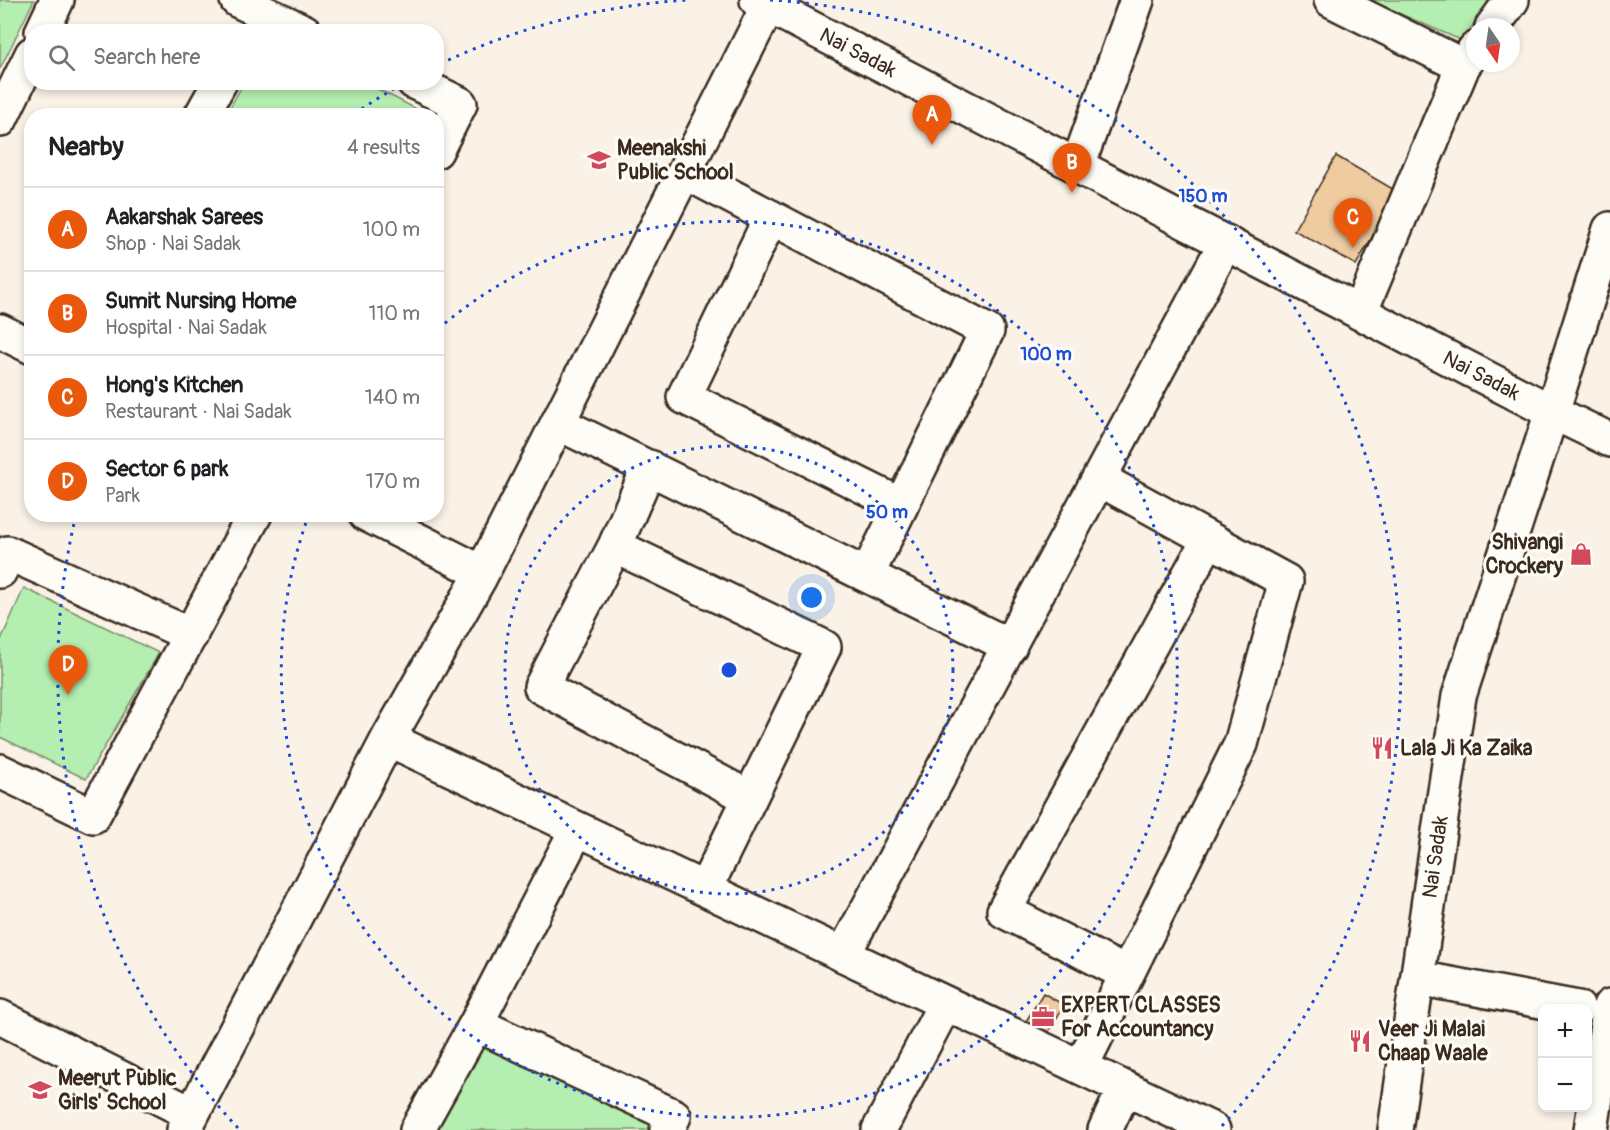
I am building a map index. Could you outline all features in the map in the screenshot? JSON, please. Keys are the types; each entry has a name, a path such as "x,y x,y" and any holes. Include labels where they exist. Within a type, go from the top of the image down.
{"street":[{"path":"46,24 57,0"},
{"path":"1078,165 1137,0"},
{"path":"1330,0 1466,56"},
{"path":"1499,18 1512,0"},
{"path":"0,1017 188,1122 388,739 480,577 685,172 763,3"},
{"name":"Nai Sadak","path":"763,3 1552,412 1459,696 1395,1130"},
{"path":"248,14 279,24"},
{"path":"1360,313 1466,64"},
{"path":"2,109 24,69"},
{"path":"205,108 216,90"},
{"path":"431,90 460,104 444,135"},
{"path":"685,172 987,331 867,575"},
{"path":"771,217 684,397 901,505"},
{"path":"1610,229 1552,412 1610,440"},
{"path":"843,955 1226,242"},
{"path":"0,331 24,343"},
{"path":"558,423 1010,646"},
{"path":"649,467 615,546 541,687 750,798"},
{"path":"1080,1067 1240,744 1286,581 1099,479"},
{"path":"0,771 93,816 251,522"},
{"path":"382,522 471,567 480,577"},
{"path":"1127,974 1004,911 1209,539"},
{"path":"615,546 824,647 705,889"},
{"path":"0,571 8,553 191,635"},
{"path":"388,739 1213,1130"},
{"path":"417,1130 476,1024 577,829"},
{"path":"1418,978 1599,1011 1591,1130"},
{"path":"879,1130 945,1004"},
{"path":"476,1024 680,1125"},
{"path":"1105,1130 1125,1088"}],"green space":[{"path":"0,0 34,0 0,69"},
{"path":"1368,0 1489,0 1478,18 1466,18 1466,36 1463,41"},
{"path":"240,90 380,90 414,108 230,108"},
{"path":"24,588 159,653 86,779 0,737 0,642"},
{"path":"476,1024 667,1130 417,1130"}],"building":[{"path":"1336,156 1398,192 1356,265 1294,230"},
{"name":"EXPERT CLASSES For Accountancy","path":"1043,993 1064,1005 1044,1040 1022,1028"}],"place":[{"name":"Aakarshak Sarees","path":"932,145"},
{"name":"Meenakshi Public School","path":"599,160"},
{"name":"Sumit Nursing Home","path":"1072,193"},
{"name":"Hong's Kitchen","path":"1353,248"},
{"name":"Shivangi Crockery","path":"1581,554"},
{"name":"Sector 6 park","path":"68,695"},
{"name":"Lala Ji Ka Zaika","path":"1382,748"},
{"name":"EXPERT CLASSES For Accountancy","path":"1043,1017"},
{"name":"Veer Ji Malai Chaap Waale","path":"1360,1041"},
{"name":"Meerut Public Girls' School","path":"40,1090"}]}
